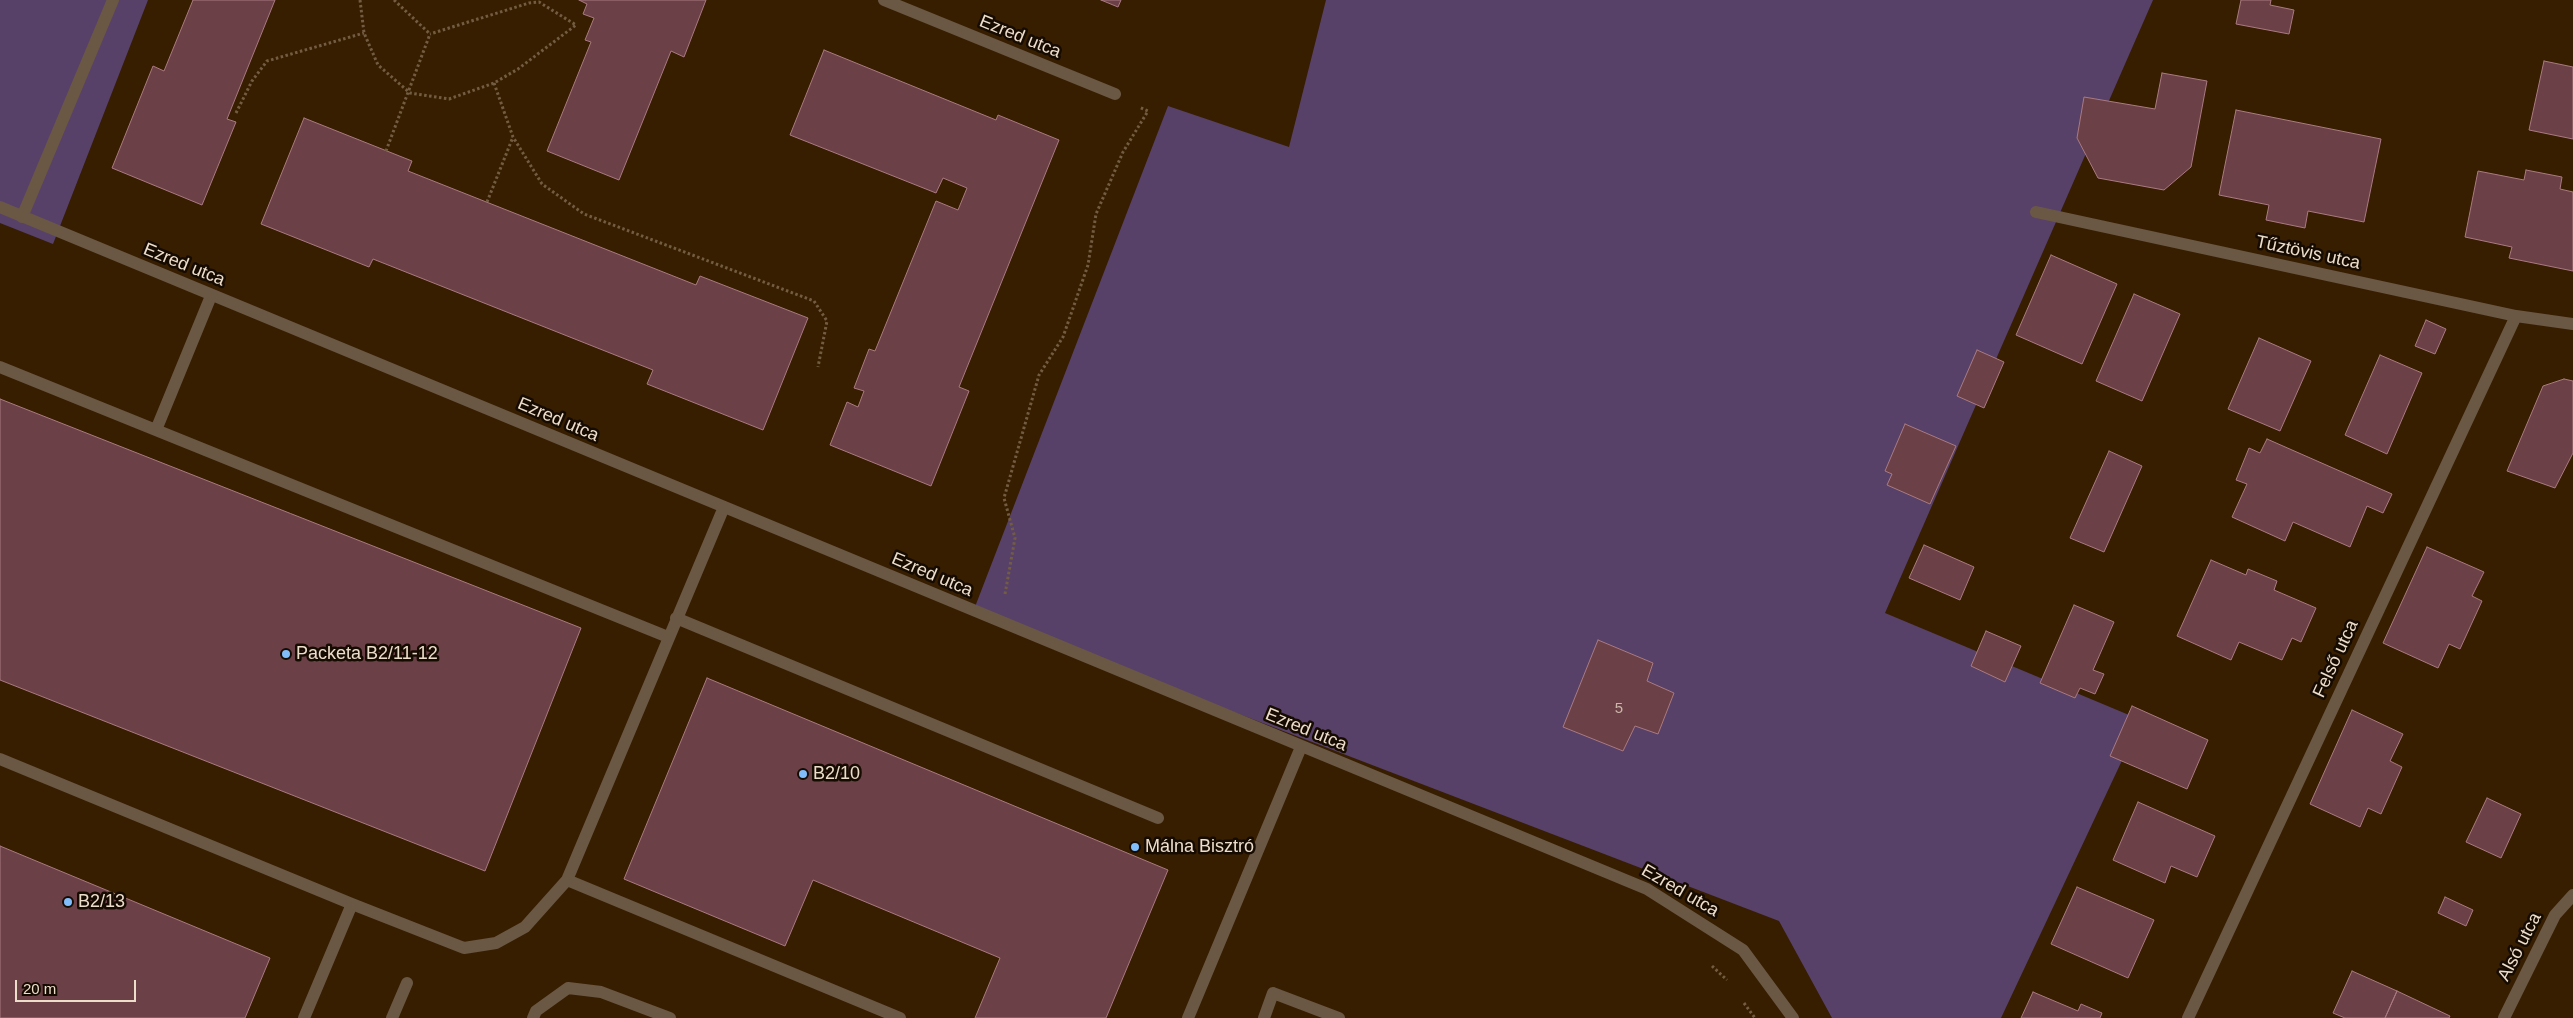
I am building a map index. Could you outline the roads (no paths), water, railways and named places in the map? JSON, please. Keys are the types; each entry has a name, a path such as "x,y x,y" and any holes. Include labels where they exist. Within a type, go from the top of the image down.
{"street":[{"path":"22,217 113,0"},
{"name":"Ezred utca","path":"884,0 1115,94"},
{"name":"Ezred utca","path":"0,208 1647,889 1743,950 1793,1018"},
{"name":"Tűztövis utca","path":"2036,212 2516,316 2573,324"},
{"path":"156,430 211,296"},
{"name":"Felső utca","path":"2188,1018 2516,316"},
{"path":"0,367 668,637"},
{"path":"0,759 352,904 464,948 496,943 525,928 567,880 724,507"},
{"path":"676,618 1158,818"},
{"path":"1188,1018 1301,747"},
{"path":"567,880 900,1018"},
{"name":"Alsó utca","path":"2504,1018 2555,915 2573,895"},
{"path":"304,1018 352,904"},
{"path":"392,1018 407,982"},
{"path":"533,1018 536,1011 568,988 601,992 670,1018"},
{"path":"1264,1018 1273,993 1339,1018"}],"place":[{"name":"Packeta B2/11-12","path":"286,654"},
{"name":"B2/10","path":"803,774"},
{"name":"Málna Bisztró","path":"1135,847"},
{"name":"B2/13","path":"68,902"}]}
